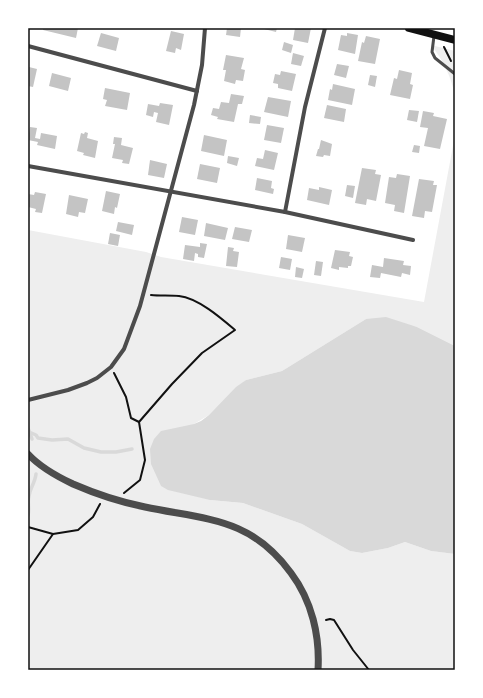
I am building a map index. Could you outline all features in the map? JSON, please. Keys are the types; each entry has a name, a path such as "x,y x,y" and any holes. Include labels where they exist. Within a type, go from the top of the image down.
{"main road":[{"path":"409,28 425,29 436,35 455,40"}],"street":[{"path":"28,400 68,390 97,378 111,367 124,348 143,295 197,91 202,65 205,28"},
{"path":"285,212 305,107 324,28"},
{"path":"28,46 197,91"},
{"path":"28,166 170,193 285,212 413,240"},
{"path":"28,454 53,474 103,496 122,502 220,522 244,531 266,545 276,554 294,577 307,600 317,636 318,670"}],"lane":[{"path":"436,35 432,52 435,58 455,74"}],"path":[{"path":"436,35 452,62"},
{"path":"122,502 124,492 140,480 145,460 139,422 172,384 202,353 235,330 225,321 199,303 181,296 143,295"},
{"path":"111,367 126,397 131,418 139,422"},
{"path":"28,527 53,534 78,530 93,517 98,510 103,496"},
{"path":"28,570 53,534"},
{"path":"326,620 334,620 353,650 369,670"}],"shaded area":[{"path":"431,45 455,51 455,96 446,69"},
{"path":"455,135 455,346 417,327 366,319 282,371 246,380 209,415 194,424 210,500 243,503 302,524 350,551 362,553 388,548 405,542 431,551 455,554 455,670 28,670 28,230 146,252 161,257 424,302"},
{"path":"386,317 417,327 455,346 455,554 431,551 405,542 388,548 362,553 350,551 302,524 243,503 210,500 168,490 161,486 151,464 150,449 154,439 161,431 194,424 201,421 209,415 236,387 246,380 282,371 366,319"}],"building":[{"path":"43,28 78,28 76,38 43,30"},
{"path":"227,28 241,28 240,37 226,35"},
{"path":"260,28 277,28 276,32"},
{"path":"295,28 311,28 308,43 293,40"},
{"path":"171,31 184,34 181,50 176,48 175,53 166,51"},
{"path":"101,33 119,38 116,51 97,46"},
{"path":"347,33 358,35 355,54 338,50 341,35 347,36"},
{"path":"366,36 380,39 375,64 358,61 362,42 364,43"},
{"path":"284,42 293,45 291,53 282,50"},
{"path":"293,53 304,56 301,66 291,64"},
{"path":"226,55 244,58 241,69 245,70 243,81 236,80 235,84 224,81 226,70 223,70"},
{"path":"337,64 349,66 346,78 334,75"},
{"path":"29,67 37,69 33,87 28,86"},
{"path":"399,70 412,73 410,84 413,85 410,99 390,95 394,78 397,79"},
{"path":"281,71 296,74 292,91 278,88 278,84 273,83 275,74 280,75"},
{"path":"52,73 71,78 68,91 49,86"},
{"path":"370,75 377,76 375,87 368,85"},
{"path":"333,84 355,89 352,105 328,100 330,89 332,90"},
{"path":"105,88 130,93 127,110 105,106 107,100 103,99"},
{"path":"231,94 244,96 242,104 238,104 234,122 217,119 218,117 211,115 213,108 219,109 221,102 229,103"},
{"path":"268,97 291,101 288,117 264,112"},
{"path":"160,103 173,105 169,125 156,122 158,113 154,112 153,117 146,115 148,104 159,106"},
{"path":"327,105 346,109 344,122 324,118"},
{"path":"409,110 419,111 417,122 407,120"},
{"path":"423,111 434,113 433,116 447,119 440,149 424,146 428,128 420,127"},
{"path":"250,115 261,117 260,124 249,123"},
{"path":"267,125 284,128 281,143 264,140"},
{"path":"30,127 37,128 35,138 40,139 41,133 57,136 55,149 37,145 38,142 28,140"},
{"path":"85,132 88,133 87,138 98,141 95,158 83,155 84,153 77,151 81,133 84,134"},
{"path":"204,135 227,140 224,156 201,151"},
{"path":"114,137 122,138 121,145 133,148 129,164 122,163 123,160 112,158 115,144 113,144"},
{"path":"321,140 332,144 330,156 316,156"},
{"path":"414,145 420,146 419,153 412,152"},
{"path":"265,150 278,153 274,170 255,166 257,158 263,159"},
{"path":"228,156 239,158 237,166 227,163"},
{"path":"150,160 167,164 164,178 148,175"},
{"path":"200,164 220,168 217,183 197,179"},
{"path":"362,168 376,170 375,174 381,175 376,201 367,199 366,205 355,203"},
{"path":"397,174 410,176 404,213 394,211 395,205 385,203 389,177 396,178"},
{"path":"257,178 272,181 271,188 274,189 273,194 255,190"},
{"path":"419,179 434,181 433,185 437,185 432,212 425,211 424,218 412,216"},
{"path":"347,185 355,186 353,198 345,196"},
{"path":"319,187 332,190 329,205 307,200 309,188 319,190"},
{"path":"106,191 120,194 114,214 102,211"},
{"path":"35,192 46,194 42,213 35,212 36,209 28,207 28,194 34,195"},
{"path":"69,195 88,199 85,213 79,212 78,217 66,214"},
{"path":"182,217 198,220 195,235 179,232"},
{"path":"118,222 134,225 132,235 116,231"},
{"path":"206,223 228,228 225,240 204,236"},
{"path":"235,227 252,230 249,242 232,239"},
{"path":"110,233 120,235 118,246 108,244"},
{"path":"288,235 305,238 302,252 286,249"},
{"path":"200,243 207,244 204,258 198,257 198,254 195,253 194,261 183,259 185,245 200,247"},
{"path":"228,247 234,248 233,251 239,252 237,267 226,266"},
{"path":"335,250 350,252 349,256 353,257 351,266 348,266 348,268 339,267 339,270 331,268"},
{"path":"281,257 292,259 290,270 279,268"},
{"path":"384,258 404,261 403,265 411,266 410,275 402,273 401,277 381,273 380,278 370,277 372,265 383,267"},
{"path":"316,261 323,262 321,276 314,275"},
{"path":"296,267 304,269 302,278 295,277"}],"waterway":[{"path":"28,428 32,439"},
{"path":"29,432 36,435 38,438 52,440 68,439 84,448 101,452 116,452 132,449"},
{"path":"28,515 28,499 36,474"}]}
